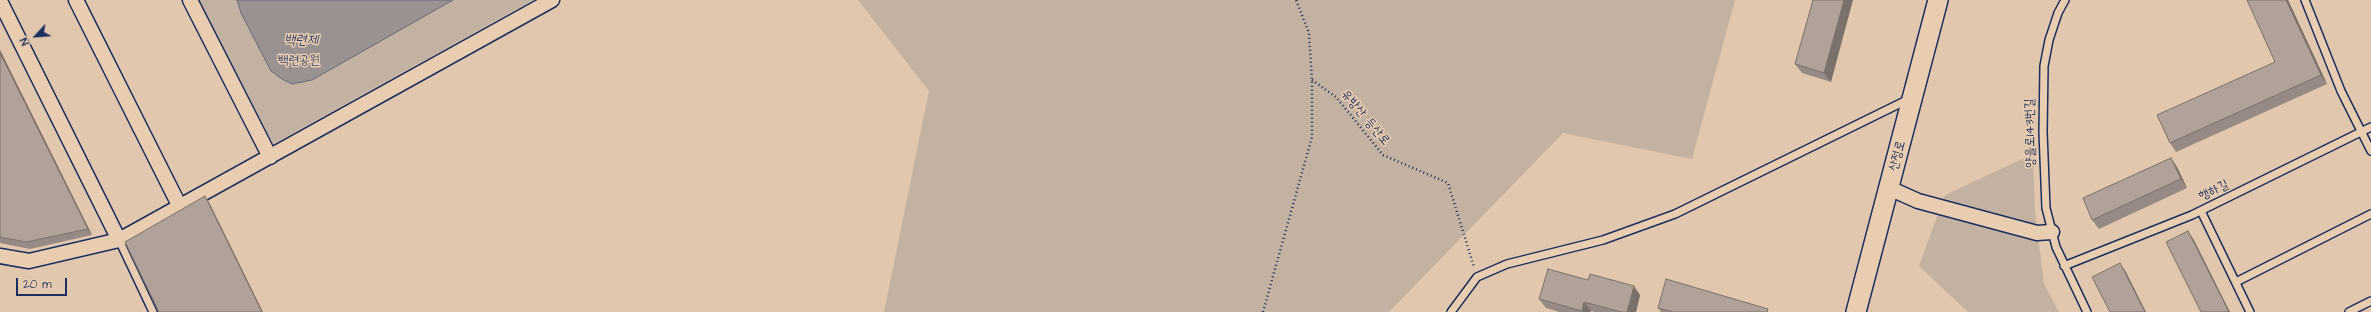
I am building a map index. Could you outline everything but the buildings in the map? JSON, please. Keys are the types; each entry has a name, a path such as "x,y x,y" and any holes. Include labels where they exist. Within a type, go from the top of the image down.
{"street":[{"path":"76,0 180,206"},
{"path":"190,0 270,157"},
{"path":"0,256 29,261 119,240 552,0"},
{"name":"산정로","path":"1856,312 1938,0"},
{"path":"0,1 119,240"},
{"path":"1889,188 1918,201 2037,233 2052,232"}],"lane":[{"name":"양을로143번길","path":"2065,0 2058,13 2049,40 2044,66 2044,169 2046,208 2052,232 2064,266 2087,312"},
{"path":"2305,0 2341,91 2371,151"},
{"path":"1452,312 1477,277 1507,264 1604,240 1675,214 1913,97"},
{"name":"행하길","path":"2064,266 2202,211 2371,127"},
{"path":"2202,211 2250,312"},
{"path":"2236,282 2371,214"},
{"path":"119,240 153,312"},
{"path":"2349,312 2371,301"}],"path":[{"path":"1263,312 1312,137 1312,80 1309,33 1296,0"},
{"name":"유방산 등산로","path":"1312,80 1336,97 1384,155 1448,183 1477,277"}],"green space":[{"name":"백련공원","path":"199,0 533,0 273,144"},
{"path":"858,0 1735,0 1692,159 1563,133 1389,312 884,312 929,91"},
{"path":"2033,154 2035,212 2044,284 2059,312 1968,312 1919,266 1945,195"}],"water":[{"name":"백련제","path":"237,0 453,0 312,80 292,84 271,71 241,13"}]}
